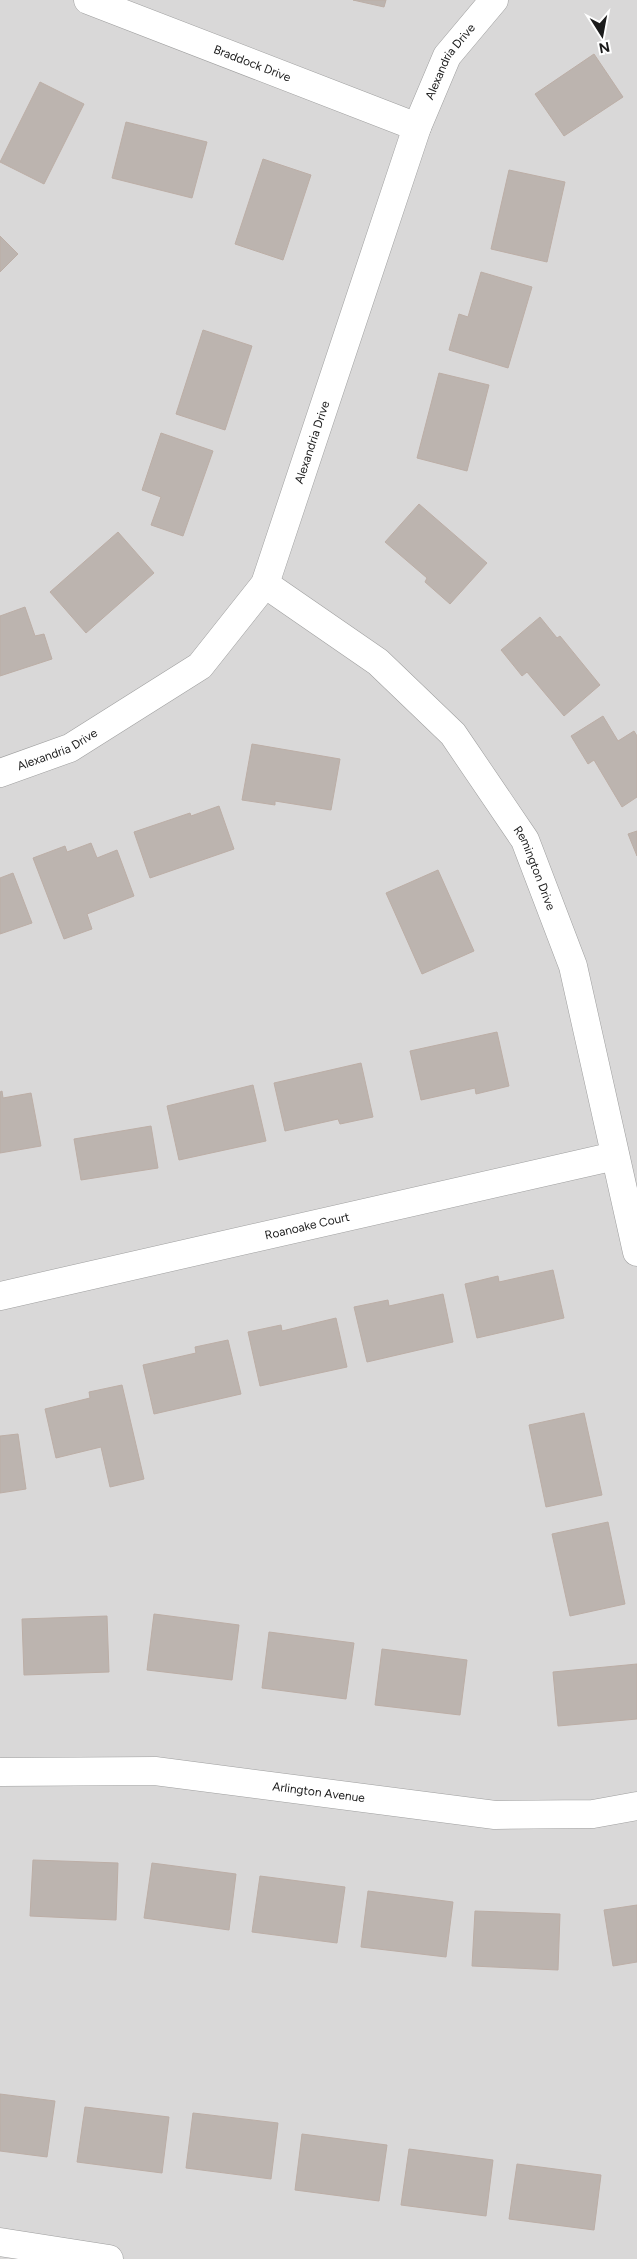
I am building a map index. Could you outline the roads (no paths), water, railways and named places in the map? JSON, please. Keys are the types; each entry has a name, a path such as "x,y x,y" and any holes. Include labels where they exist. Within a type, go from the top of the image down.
{"street":[{"name":"Braddock Drive","path":"88,0 417,127"},
{"name":"Alexandria Drive","path":"0,773 70,748 200,666 264,584 417,127 447,56 494,0"},
{"name":"Remington Drive","path":"264,584 378,662 453,734 525,840 574,966 637,1252"},
{"name":"Roanoake Court","path":"0,1296 615,1156"},
{"name":"Arlington Avenue","path":"0,1772 155,1771 495,1814 593,1814 637,1806"},
{"path":"0,2242 109,2259"}]}
